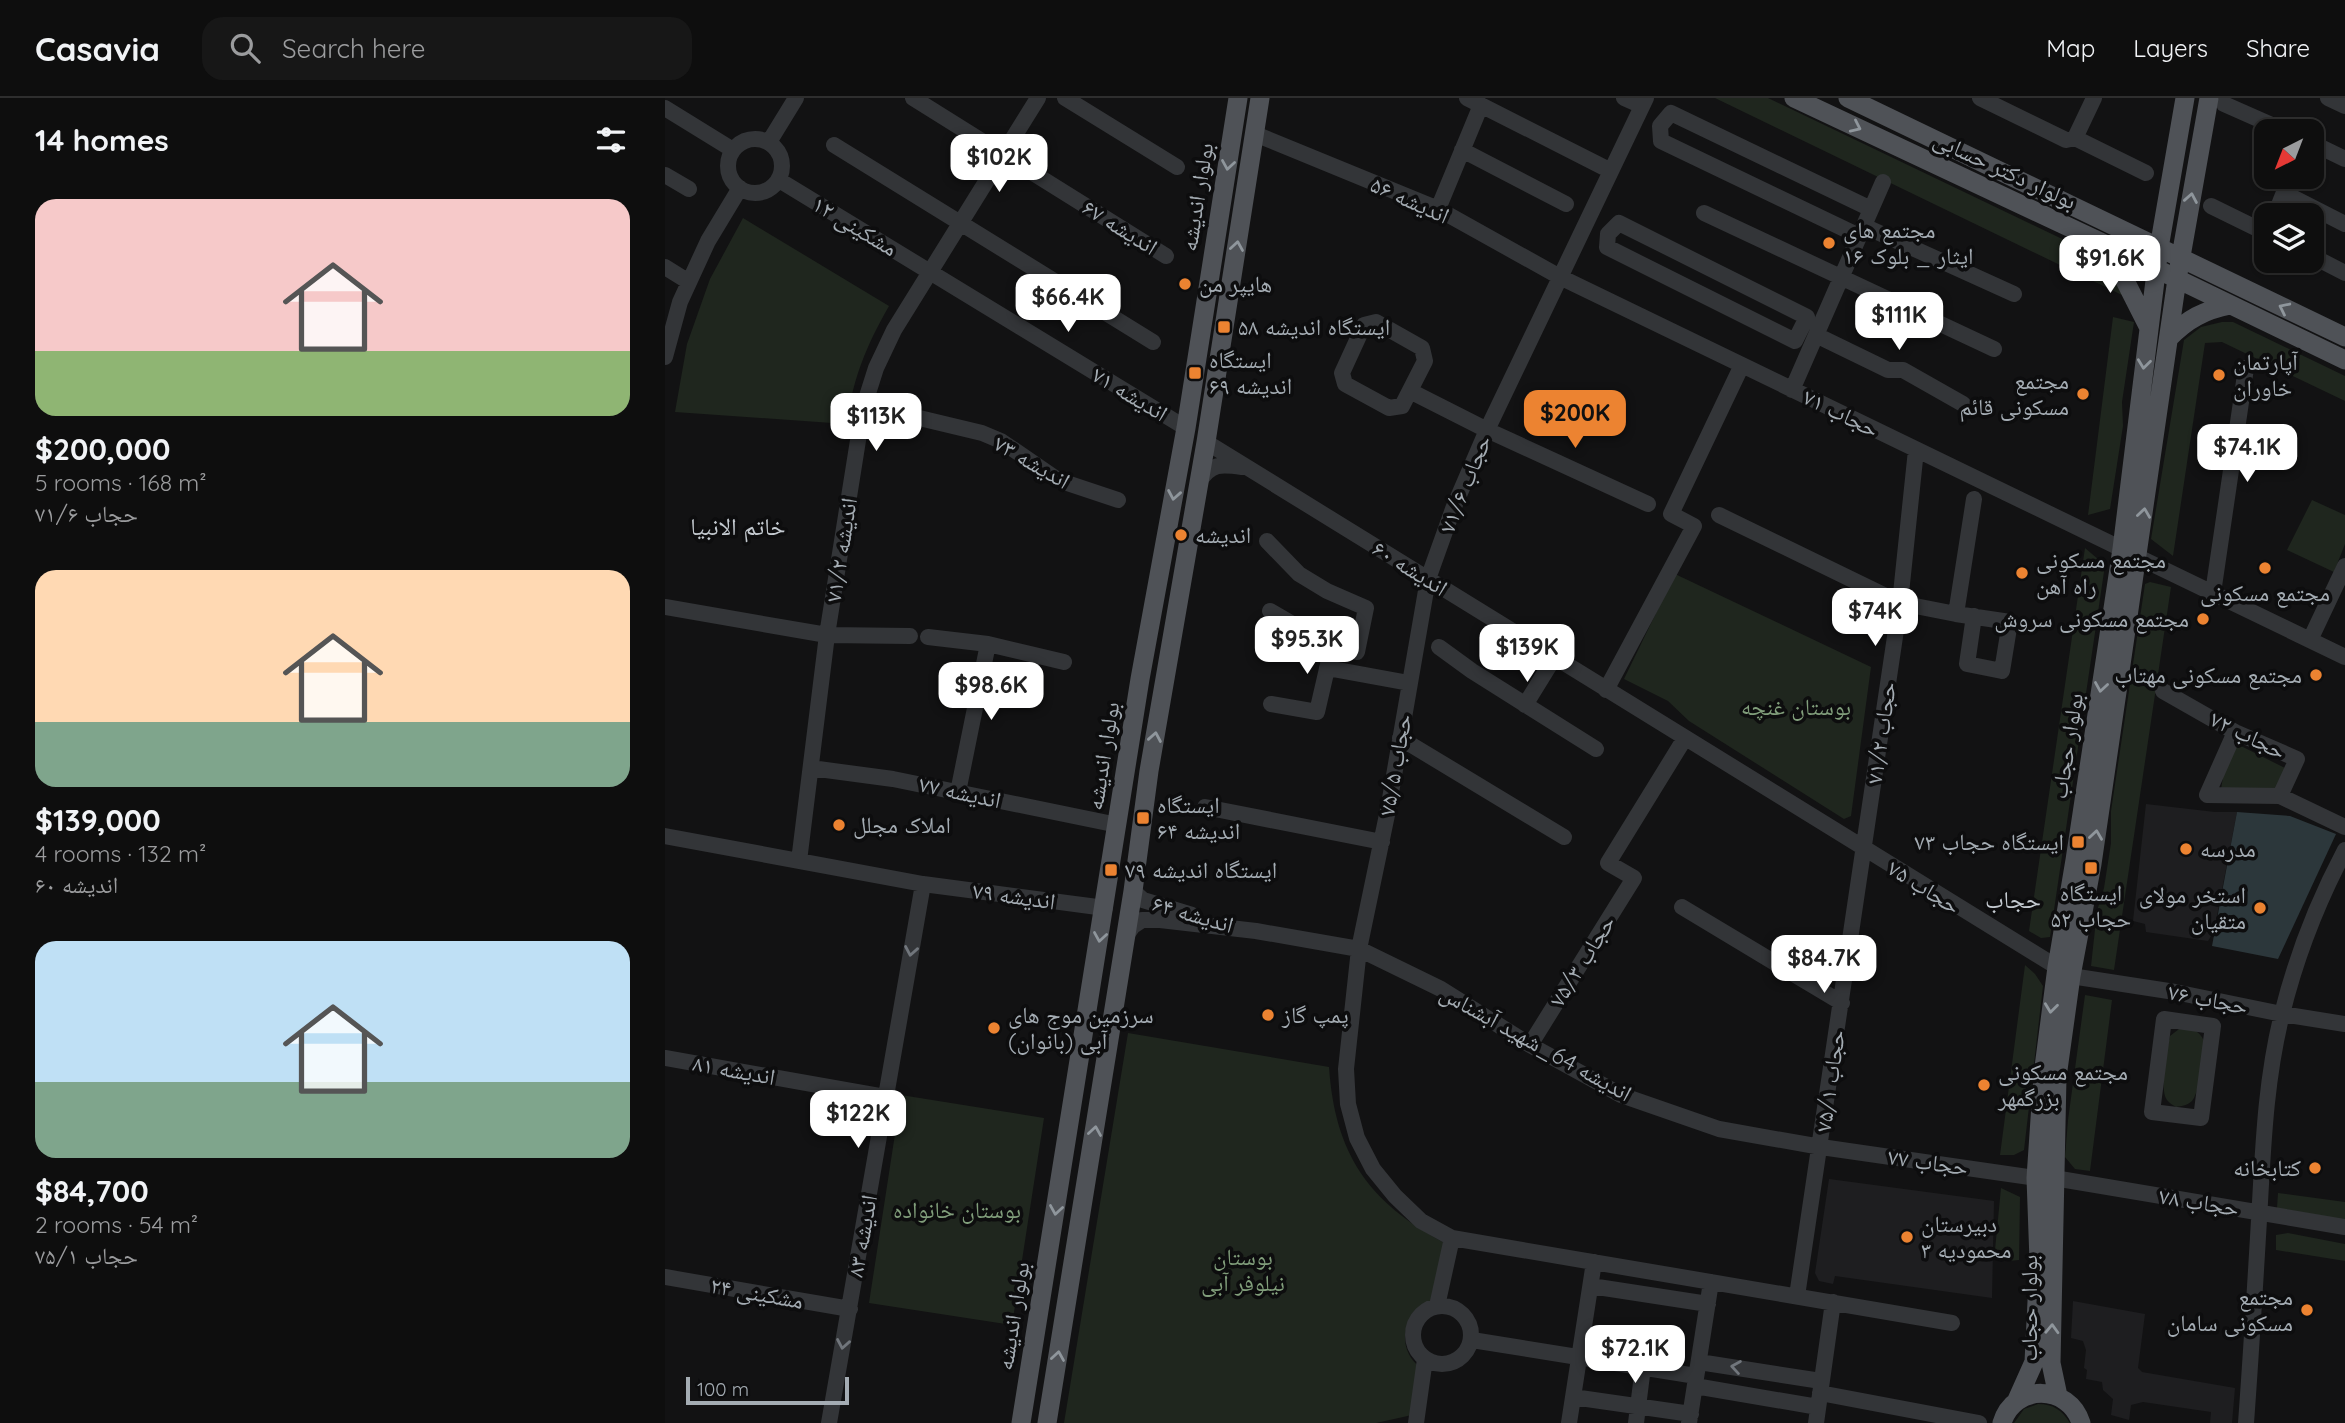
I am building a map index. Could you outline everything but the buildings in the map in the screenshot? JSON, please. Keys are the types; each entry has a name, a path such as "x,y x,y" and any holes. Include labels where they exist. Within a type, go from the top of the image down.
{"main road":[{"name":"بولوار اندیشه","path":"1021,1423 1126,768 1186,428 1238,98"},
{"name":"بولوار اندیشه","path":"1047,1423 1126,936 1149,771 1206,442 1260,98"},
{"name":"بولوار دکتر حسابی","path":"1794,98 2345,360"},
{"name":"بولوار دکتر حسابی","path":"1848,98 2345,337"},
{"name":"بولوار حجاب","path":"2130,553 2156,269 2185,98"},
{"name":"بولوار حجاب","path":"2002,1423 2009,1407 2017,1400 2034,1362 2045,1178 2057,1077 2064,972 2084,862 2130,553 2177,279 2216,101"},
{"path":"2107,245 2149,328"},
{"path":"2169,338 2196,315 2231,304"},
{"path":"1126,768 1149,771"},
{"name":"بولوار حجاب","path":"2045,1178 2054,1279 2051,1363 2058,1396"},
{"path":"2017,1400 2037,1392 2058,1396 2075,1409 2082,1422"}],"street":[{"path":"769,142 796,98"},
{"name":"اندیشه ۶۷","path":"913,98 1166,256"},
{"name":"اندیشه ۷۱/۲","path":"799,861 827,635 865,405 876,369 894,330 1038,98"},
{"path":"1065,98 1177,167"},
{"path":"1624,98 1642,106 1660,125 1661,141 1861,231 2014,294"},
{"path":"2075,138 2094,98"},
{"path":"2328,98 2345,106"},
{"path":"1991,100 2066,140 2075,138 2146,173"},
{"path":"2216,101 2257,119"},
{"path":"1438,209 1462,150 1474,102 1611,171"},
{"name":"حجاب ۷۱/۶","path":"1428,579 1453,509 1487,430 1642,106"},
{"path":"665,108 733,150"},
{"path":"1660,125 1671,113 1871,209"},
{"name":"اندیشه ۵۶","path":"1255,134 1438,209 1560,277"},
{"path":"749,139 769,142 782,159 779,180 775,186 762,192 754,193 740,188 729,171 728,164 733,150 749,139"},
{"path":"834,145 1153,342"},
{"path":"2324,149 2345,159"},
{"path":"1462,150 1566,204"},
{"path":"665,175 689,189"},
{"name":"مشکینی ۱۲","path":"779,180 930,272"},
{"path":"1792,390 1883,182"},
{"path":"665,358 680,302 708,242 740,188"},
{"path":"2279,203 2286,189"},
{"path":"2284,193 2345,224"},
{"path":"2211,206 2254,227"},
{"path":"1703,213 1994,349"},
{"path":"1586,223 1608,234"},
{"path":"1619,223 1807,317 1795,341 1607,247 1608,234 1619,223"},
{"path":"2324,261 2344,269"},
{"path":"665,267 689,282"},
{"name":"اندیشه ۷۱","path":"930,272 1186,428"},
{"name":"حجاب ۷۱","path":"1560,277 2345,657"},
{"path":"1376,322 1422,348 1425,361 1410,391 1402,406 1388,408 1345,384 1342,373 1364,326 1376,322"},
{"path":"1816,335 1888,370 1903,370 1963,404"},
{"path":"1606,690 1694,526 1671,514 1742,365"},
{"path":"2213,593 2246,368"},
{"path":"1410,391 1487,430 1649,504"},
{"name":"اندیشه ۷۳","path":"865,405 982,433 1001,441 1058,480 1118,500"},
{"name":"اندیشه ۶۰","path":"1206,442 1864,849"},
{"name":"حجاب ۷۱/۲","path":"1864,849 1900,603 1916,450"},
{"path":"1199,482 1206,471 1214,466 1239,466 1249,469"},
{"path":"1956,614 1974,499"},
{"path":"1719,515 1900,603 1974,616"},
{"path":"1267,541 1299,574 1327,591 1366,608 1357,652 1332,647 1270,611"},
{"path":"2310,640 2345,566"},
{"name":"حجاب ۷۵/۵","path":"1428,579 1382,842 1359,949 1346,1069 1348,1104 1357,1138 1373,1169 1421,1222 1452,1238 1952,1323"},
{"path":"665,607 827,635 910,636"},
{"path":"928,637 988,644 1064,662"},
{"path":"958,792 988,644"},
{"path":"1271,704 1317,712 1332,647"},
{"path":"1439,647 1472,671 1596,749"},
{"path":"1525,705 1554,658"},
{"path":"1327,668 1409,683"},
{"name":"حجاب ۷۲","path":"2163,691 2235,732 2297,759 2280,796"},
{"path":"2235,732 2207,795 2280,796 2345,827"},
{"path":"1400,738 1564,838"},
{"name":"حجاب ۷۵/۳","path":"1531,1045 1634,878 1608,863 1685,738"},
{"name":"اندیشه ۷۷","path":"811,768 893,779 1108,823"},
{"path":"1205,807 1382,842"},
{"name":"اندیشه ۷۹","path":"665,836 923,884 1105,908"},
{"name":"حجاب ۷۵","path":"1864,849 2064,972"},
{"name":"حجاب ۷۵/۱","path":"1797,1296 1864,849"},
{"path":"2246,1423 2261,1157 2268,1087 2281,1014 2296,964 2325,887 2345,850"},
{"name":"اندیشه ۸۳","path":"829,1423 923,884"},
{"name":"اندیشه ۶۴","path":"1133,891 1143,900 1161,908 1256,932"},
{"path":"1682,907 1842,1003"},
{"path":"1126,936 1133,926 1142,920 1256,932"},
{"name":"اندیشه 64_شهید آبشناس","path":"1256,932 1359,949 1441,989 1531,1045 1621,1094 1719,1129 1821,1147"},
{"name":"حجاب ۷۶","path":"2064,972 2345,1024"},
{"path":"2172,1020 2175,992"},
{"path":"2164,1019 2172,1020 2213,1026 2201,1118 2152,1112 2164,1019"},
{"name":"اندیشه ۸۱","path":"665,1058 885,1097"},
{"name":"حجاب ۷۷","path":"1821,1147 2045,1178"},
{"name":"حجاب ۷۸","path":"2045,1178 2345,1227"},
{"path":"1437,1306 1452,1238"},
{"path":"1569,1423 1594,1262"},
{"name":"مشکینی ۲۴","path":"665,1277 849,1309"},
{"path":"1573,1397 1637,1405 1690,1418 1711,1282"},
{"path":"1591,1286 1708,1304"},
{"path":"1819,1401 1833,1302"},
{"path":"1437,1306 1449,1306 1468,1319 1472,1340 1466,1353 1458,1360 1448,1364 1436,1364 1417,1351 1413,1341 1414,1328 1418,1318 1427,1310 1437,1306"},
{"path":"1472,1340 1697,1375 1788,1376 1799,1382 1801,1391 1797,1398 1784,1401"},
{"path":"1416,1423 1425,1359"},
{"path":"1636,1423 1643,1367"},
{"path":"1697,1375 1784,1401 1819,1401 1979,1423"},
{"path":"1788,1376 1819,1401"}],"shaded area":[{"name":"مدرسه","path":"2146,804 2237,812 2214,931 2208,941 2146,932 2145,924 2133,921"},
{"name":"استخر مولای متقیان","path":"2237,812 2290,816 2336,834 2278,959 2212,946"},
{"name":"دبیرستان محمودیه ۳","path":"1829,1179 1994,1201 1992,1298 1835,1276 1833,1284 1819,1281 1815,1273"},
{"path":"2073,1301 2145,1314 2138,1368 2142,1372 2235,1388 2232,1423 2210,1423 2211,1412 2143,1402 2131,1405 2129,1420 2111,1415 2113,1399 2103,1390 2102,1382 2086,1379 2086,1350 2083,1341 2071,1338"}],"green space":[{"path":"1715,98 1768,98 2104,259 2122,295"},
{"path":"743,218 889,306 861,363 846,424 675,412 687,344 710,279"},
{"path":"2113,317 2134,322 2122,402 2123,426 2110,509 2088,515"},
{"path":"2233,322 2345,376 2345,401 2222,342 2205,343 2173,556 2151,539 2184,340 2201,327"},
{"path":"2312,500 2345,515 2345,544 2334,572 2287,550"},
{"path":"2085,548 2105,565 2050,937 2041,938 2029,931"},
{"name":"بوستان غنچه","path":"1675,574 1871,667 1851,816 1844,819 1689,721 1668,701 1624,679"},
{"path":"2150,582 2171,587 2114,970 2091,966 2097,911 2104,888 2111,843 2111,811 2145,584"},
{"path":"2237,744 2285,768 2276,792 2221,789 2225,766"},
{"path":"2025,965 2043,986 2024,1150 2014,1155 2000,1155"},
{"path":"2085,995 2112,1000 2090,1171 2075,1169 2065,1157"},
{"path":"2191,1028 2203,1039 2202,1071 2195,1097 2187,1104 2176,1107 2165,1095 2167,1050 2170,1036 2179,1029"},
{"name":"بوستان نیلوفر آبی","path":"1128,1033 1329,1067 1339,1125 1360,1172 1395,1210 1445,1243 1433,1304 1414,1315 1406,1332 1408,1351 1421,1368 1412,1415 1376,1423 1064,1423"},
{"name":"بوستان خانواده","path":"901,1095 1044,1118 1012,1325 869,1303"},
{"path":"2001,1188 2020,1197 2019,1260 2009,1261 2007,1251 1995,1250"},
{"path":"2278,1193 2345,1202 2345,1220 2277,1208"},
{"path":"2288,1233 2345,1244 2345,1261 2276,1250 2276,1235"},
{"path":"2038,1404 2057,1409 2070,1423 2014,1423 2024,1409"}],"place":[{"name":"مجتمع های ایثار _ بلوک ۱۶","path":"1829,243"},
{"name":"هایپر من","path":"1185,284"},
{"name":"ایستگاه اندیشه ۵۸","path":"1224,327"},
{"name":"ایستگاه اندیشه ۶۹","path":"1195,373"},
{"name":"آپارتمان خاوران","path":"2219,375"},
{"name":"مجتمع مسکونی قائم","path":"2083,394"},
{"name":"اندیشه","path":"1181,535"},
{"name":"مجتمع مسکونی","path":"2265,568"},
{"name":"مجتمع مسکونی راه آهن","path":"2022,573"},
{"name":"مجتمع مسکونی سروش","path":"2203,619"},
{"name":"مجتمع مسکونی مهتاب","path":"2316,675"},
{"name":"ایستگاه اندیشه ۶۴","path":"1143,818"},
{"name":"املاک مجلل","path":"839,825"},
{"name":"ایستگاه حجاب ۷۳","path":"2078,842"},
{"name":"مدرسه","path":"2186,849"},
{"name":"ایستگاه حجاب ۵۲","path":"2091,868"},
{"name":"ایستگاه اندیشه ۷۹","path":"1111,870"},
{"name":"استخر مولای متقیان","path":"2260,908"},
{"name":"پمپ گاز","path":"1268,1015"},
{"name":"سرزمین موج های آبی (بانوان)","path":"994,1028"},
{"name":"مجتمع مسکونی بزرگمهر","path":"1984,1085"},
{"name":"کتابخانه","path":"2315,1168"},
{"name":"دبیرستان محمودیه ۳","path":"1907,1237"},
{"name":"مجتمع مسکونی سامان","path":"2307,1310"}],"district":[{"name":"خاتم الانبیا","path":"738,527"},
{"name":"حجاب","path":"2013,900"}]}
